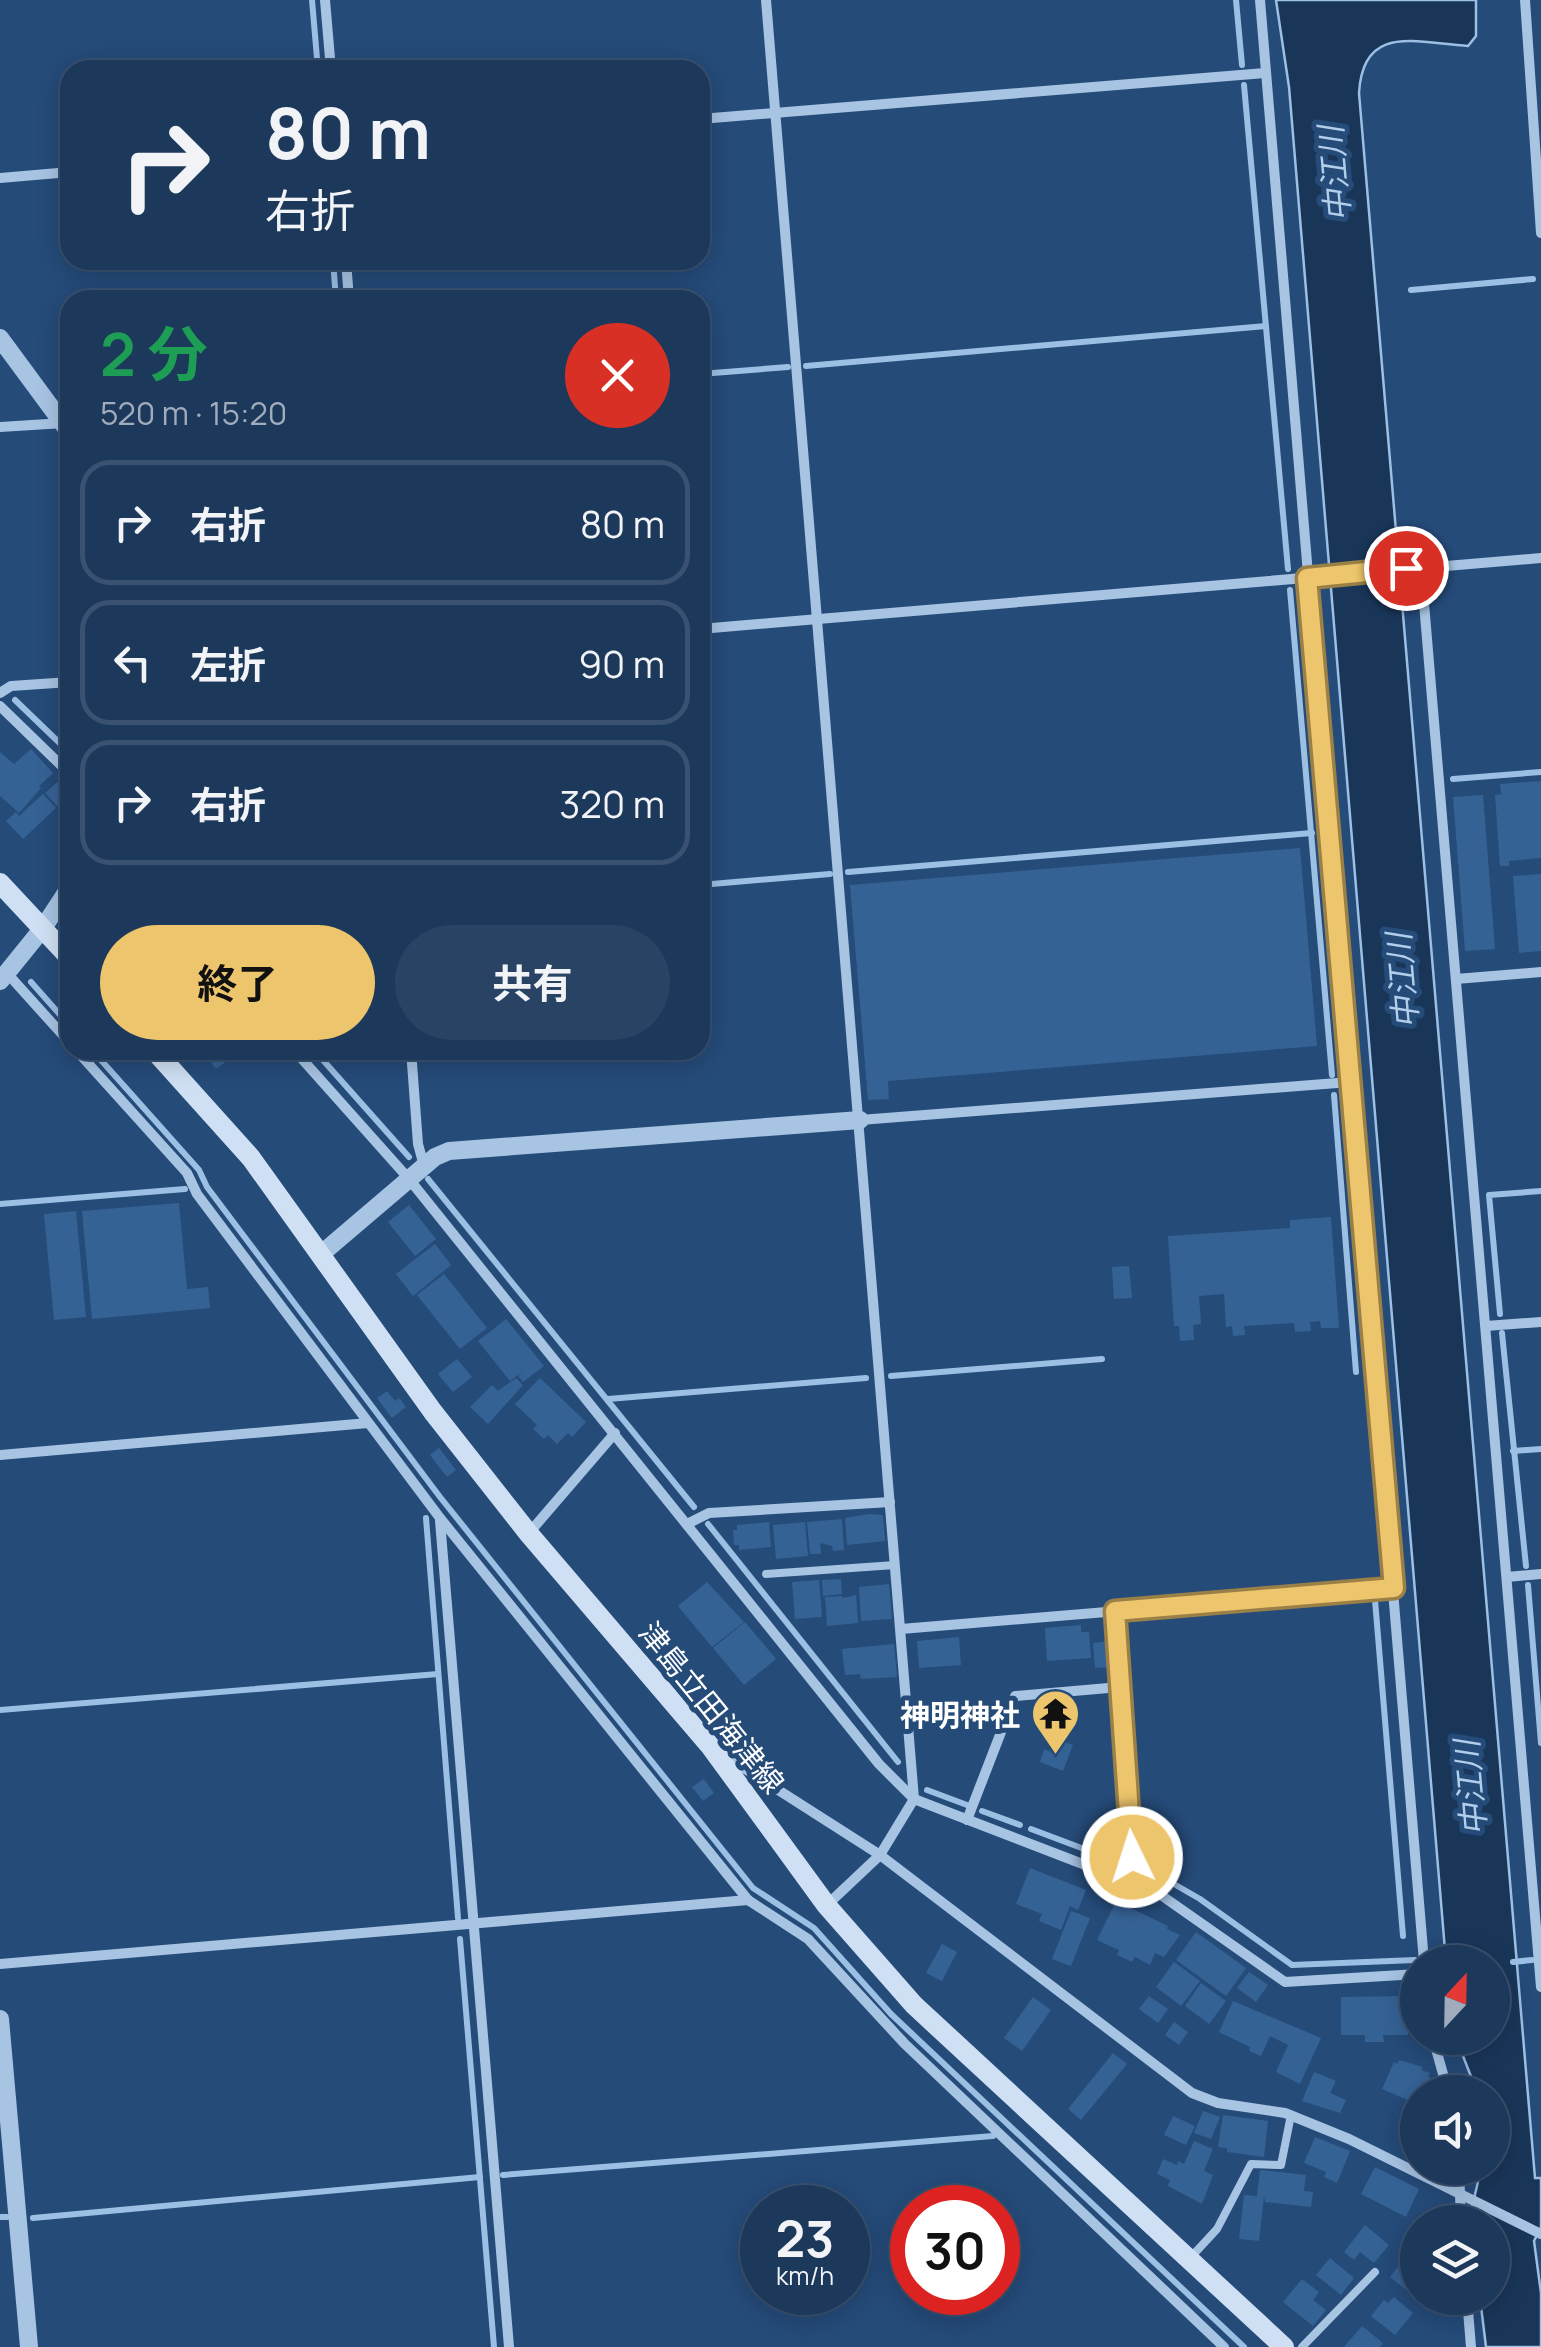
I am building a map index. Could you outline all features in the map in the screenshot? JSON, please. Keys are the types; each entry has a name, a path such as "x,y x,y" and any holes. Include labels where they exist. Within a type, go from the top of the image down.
{"main road":[{"path":"0,883 60,947"},
{"name":"津島立田海津線","path":"163,1060 251,1158 432,1412 529,1534 711,1747 827,1906 914,2005 1284,2347"}],"street":[{"path":"325,0 330,60"},
{"path":"766,0 914,1799 880,1855 827,1906"},
{"path":"1260,0 1423,1945"},
{"path":"1525,0 1541,234"},
{"path":"710,118 1265,74"},
{"path":"0,178 60,173"},
{"path":"0,338 60,419"},
{"path":"0,428 60,428"},
{"path":"710,628 1541,558"},
{"path":"1421,568 1541,1987"},
{"path":"0,693 12,686 60,683"},
{"path":"0,706 60,764"},
{"path":"60,903 2,976 60,1033"},
{"path":"1456,978 1541,972"},
{"path":"85,1060 187,1173 197,1194 440,1518 748,1900 808,1939 904,2043 1224,2347"},
{"path":"303,1060 409,1179 879,1764 914,1799 1158,1893 1285,1982 1400,1975"},
{"path":"412,1060 418,1144 424,1166"},
{"path":"320,1255 424,1166 449,1151 1350,1082"},
{"path":"1486,1326 1541,1322"},
{"path":"0,1455 368,1423"},
{"path":"529,1534 615,1432"},
{"path":"688,1524 708,1513 890,1502"},
{"path":"440,1518 509,2347"},
{"path":"1506,1577 1541,1574"},
{"path":"900,1629 1394,1588"},
{"path":"1115,1611 1132,1857 1124,1880"},
{"path":"968,1820 1015,1696 1120,1687"},
{"path":"711,1747 880,1855 1192,2094 1218,2103 1291,2115 1349,2139 1541,2234"},
{"path":"1528,1830 1541,1829"},
{"path":"0,1964 748,1900"},
{"path":"0,2019 30,2347"},
{"path":"1461,2185 1462,2205"},
{"path":"1468,2315 1471,2347"}],"lane":[{"path":"766,1574 895,1564"},
{"path":"1189,2260 1217,2229 1251,2164 1281,2165 1291,2115"},
{"path":"1302,2347 1375,2272"}],"water":[{"name":"中江川","path":"1276,0 1476,0 1476,36 1468,46 1412,41 1382,47 1370,56 1359,93 1535,2178 1541,2178 1541,2227 1534,2241 1541,2293 1541,2347 1486,2347 1482,2315 1510,2315 1510,2205 1472,2205 1477,2185 1510,2185 1510,2075 1470,2075 1463,2055 1510,2055 1510,1945 1445,1945 1289,87"}],"building":[{"path":"31,749 53,773 19,813 0,796 0,752 14,764"},
{"path":"60,780 57,806 45,793"},
{"path":"1541,781 1541,858 1509,861 1509,866 1500,866 1495,795 1501,794 1500,784"},
{"path":"43,794 56,808 23,839 6,821 16,812 19,816"},
{"path":"1483,795 1495,949 1465,951 1453,797"},
{"path":"1300,848 1317,1046 888,1081 889,1099 868,1100 850,885"},
{"path":"1541,874 1541,951 1519,953 1513,876"},
{"path":"210,1060 228,1060 216,1069"},
{"path":"179,1203 187,1289 208,1287 210,1308 92,1319 82,1211"},
{"path":"409,1205 436,1239 415,1256 388,1222"},
{"path":"76,1211 86,1317 54,1320 44,1214"},
{"path":"1331,1217 1339,1328 1321,1328 1320,1321 1310,1322 1311,1331 1295,1332 1294,1323 1244,1326 1245,1335 1233,1336 1232,1326 1226,1327 1224,1294 1199,1296 1201,1324 1193,1325 1194,1340 1180,1341 1179,1326 1174,1326 1168,1236 1290,1228 1290,1220"},
{"path":"435,1244 451,1265 413,1296 396,1274"},
{"path":"1129,1266 1132,1298 1114,1299 1112,1267"},
{"path":"444,1274 487,1328 460,1349 417,1295"},
{"path":"506,1319 544,1366 523,1382 518,1376 523,1371 510,1381 478,1341"},
{"path":"457,1359 472,1377 453,1392 438,1374"},
{"path":"516,1378 523,1385 488,1424 470,1407 492,1385 498,1391"},
{"path":"540,1378 586,1422 572,1437 568,1433 557,1444 533,1429 537,1425 515,1404"},
{"path":"387,1391 406,1407 392,1418 377,1398"},
{"path":"439,1448 456,1470 447,1477 430,1455"},
{"path":"883,1515 885,1541 847,1545 845,1518"},
{"path":"842,1519 844,1550 833,1551 832,1546 820,1543 821,1554 810,1554 807,1522"},
{"path":"769,1522 771,1547 739,1550 739,1545 734,1545 733,1530 737,1530 737,1525"},
{"path":"805,1522 808,1556 776,1559 773,1525"},
{"path":"841,1579 842,1594 823,1596 822,1580"},
{"path":"819,1580 822,1617 795,1619 792,1582"},
{"path":"707,1582 744,1622 712,1647 678,1606"},
{"path":"889,1584 892,1619 861,1621 859,1587"},
{"path":"856,1595 858,1623 827,1626 825,1597"},
{"path":"745,1622 776,1659 744,1685 713,1648"},
{"path":"1081,1625 1081,1632 1089,1632 1091,1658 1047,1661 1045,1628"},
{"path":"959,1637 961,1665 919,1668 917,1641"},
{"path":"1109,1641 1111,1667 1095,1668 1093,1643"},
{"path":"894,1644 897,1677 861,1679 860,1674 845,1675 842,1649"},
{"name":"神明神社","path":"1059,1740 1073,1745 1063,1771 1040,1762 1044,1749 1054,1753"},
{"path":"704,1779 714,1793 703,1801 692,1787"},
{"path":"1030,1868 1086,1890 1078,1910 1070,1906 1061,1930 1039,1921 1042,1914 1016,1904"},
{"path":"1116,1901 1180,1935 1164,1957 1155,1953 1150,1965 1135,1957 1132,1962 1117,1955 1119,1950 1097,1940"},
{"path":"1071,1911 1090,1918 1071,1966 1052,1959"},
{"path":"1196,1932 1246,1968 1226,1996 1176,1960"},
{"path":"942,1944 957,1952 942,1981 926,1973"},
{"path":"1174,1962 1200,1981 1181,2006 1156,1987"},
{"path":"1249,1972 1268,1985 1256,2002 1237,1988"},
{"path":"1201,1983 1226,2001 1209,2024 1185,2006"},
{"path":"1149,1996 1168,2009 1158,2023 1139,2009"},
{"path":"1400,1996 1400,2035 1383,2035 1384,2042 1365,2042 1365,2035 1341,2035 1341,1997"},
{"path":"1033,1997 1051,2010 1022,2051 1004,2038"},
{"path":"1233,2001 1321,2038 1300,2084 1276,2072 1288,2045 1270,2036 1261,2056 1219,2032"},
{"path":"1174,2022 1188,2032 1179,2045 1165,2035"},
{"path":"1113,2053 1127,2064 1081,2120 1068,2109"},
{"path":"1399,2060 1430,2073 1400,2075 1400,2097 1382,2089 1394,2062"},
{"path":"1314,2072 1336,2081 1330,2093 1346,2100 1340,2113 1302,2101"},
{"path":"1203,2111 1220,2117 1211,2139 1194,2133"},
{"path":"1223,2115 1268,2121 1264,2157 1218,2147"},
{"path":"1173,2116 1195,2126 1186,2145 1164,2135"},
{"path":"1315,2137 1350,2151 1337,2183 1324,2177 1326,2172 1304,2163"},
{"path":"1194,2141 1213,2149 1204,2171 1213,2175 1202,2204 1168,2186 1170,2180 1157,2174 1163,2159 1184,2164"},
{"path":"1375,2167 1400,2180 1400,2185 1419,2189 1412,2205 1400,2205 1400,2214 1361,2194"},
{"path":"1260,2170 1306,2175 1304,2191 1313,2192 1311,2207 1265,2202 1264,2196 1259,2241 1239,2239 1244,2195 1257,2196"},
{"path":"1365,2225 1389,2245 1374,2263 1360,2252 1354,2260 1344,2252"},
{"path":"1330,2258 1354,2278 1341,2295 1316,2275"},
{"path":"1400,2264 1400,2285 1390,2277"},
{"path":"1302,2279 1319,2292 1313,2300 1326,2310 1313,2326 1283,2302"},
{"path":"1394,2297 1400,2302 1400,2315 1411,2315 1395,2335 1371,2316 1384,2300 1388,2303"},
{"path":"1362,2326 1383,2343 1380,2347 1344,2347"}],"waterway":[{"path":"312,0 317,60"},
{"path":"1236,0 1242,65"},
{"path":"1244,85 1288,569"},
{"path":"334,270 335,290"},
{"path":"1411,290 1533,279"},
{"path":"806,366 1266,326"},
{"path":"710,373 788,367"},
{"path":"1290,590 1332,1075"},
{"path":"15,700 60,743"},
{"path":"1453,779 1541,772"},
{"path":"848,872 1312,833"},
{"path":"710,884 830,874"},
{"path":"31,982 60,1015"},
{"path":"101,1060 199,1170 207,1187 440,1497 753,1888 814,1928 891,2014 1244,2347"},
{"path":"323,1060 409,1157"},
{"path":"1334,1095 1356,1372"},
{"path":"428,1179 694,1507"},
{"path":"0,1204 185,1189"},
{"path":"1500,1314 1489,1195 1541,1191"},
{"path":"1502,1333 1526,1566"},
{"path":"891,1376 1102,1359"},
{"path":"608,1399 866,1378"},
{"path":"1513,1451 1541,1449"},
{"path":"426,1518 458,1918"},
{"path":"708,1524 898,1762"},
{"path":"1528,1585 1541,1743"},
{"path":"1375,1600 1403,1936"},
{"path":"0,1710 438,1674"},
{"path":"927,1790 967,1805"},
{"path":"982,1811 1020,1825"},
{"path":"1031,1829 1116,1861"},
{"path":"1142,1870 1200,1899 1292,1965 1400,1961"},
{"path":"460,1939 494,2347"},
{"path":"1513,1962 1532,1960"},
{"path":"503,2175 993,2136"},
{"path":"33,2218 480,2177"},
{"path":"0,2217 7,2217"}],"place":[{"name":"神明神社","path":"1055,1756"}],"route":[{"path":"1132,1857 1115,1611 1394,1588 1307,578 1406,568"}]}
